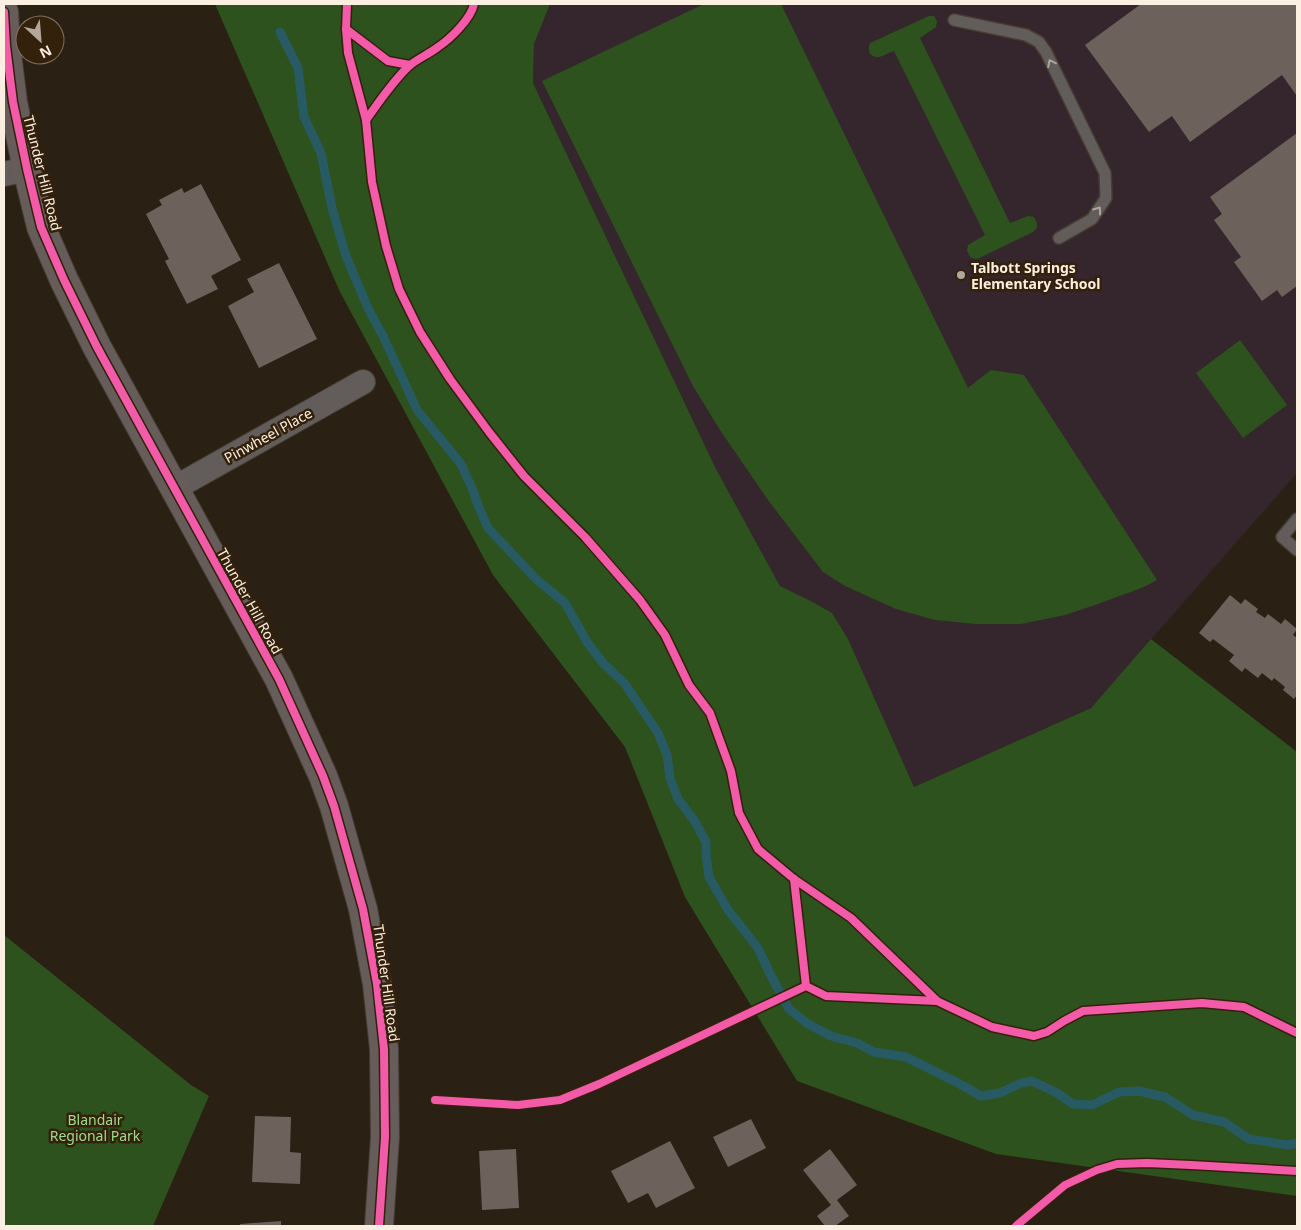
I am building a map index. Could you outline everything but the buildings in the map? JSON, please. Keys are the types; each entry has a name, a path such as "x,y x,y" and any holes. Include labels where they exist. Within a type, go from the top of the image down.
{"street":[{"name":"Thunder Hill Road","path":"4,12 13,102 15,171 42,227 64,280 97,347 173,489 279,679 323,776 351,861 363,909 377,984 384,1049 385,1137 379,1226"},
{"name":"Pinwheel Place","path":"173,489 364,382"}],"lane":[{"path":"954,20 1026,35 1039,42 1046,52 1105,173 1106,198 1092,219 1058,238"},
{"path":"1297,519 1282,538 1297,550"}],"path":[{"path":"347,4 346,29 348,53 366,120 372,182 386,246 399,290 420,332 450,379 512,461 524,476 585,537 640,600 664,635 690,685 710,713 731,772 739,813 758,849 794,879 850,918 937,1001 992,1027 1034,1036 1047,1032 1064,1020 1083,1011 1202,1003 1244,1008 1297,1033"},
{"path":"366,120 410,65 440,46 461,26 473,9 474,4"},
{"path":"346,29 388,61 410,65"},
{"path":"794,879 806,986"},
{"path":"806,986 826,996 937,1001"},
{"path":"435,1100 518,1105 560,1100 599,1084 806,986"},
{"path":"1016,1226 1065,1185 1097,1170 1117,1164 1147,1163 1297,1172"}],"shaded area":[{"name":"Talbott Springs Elementary School","path":"550,4 1297,4 1297,473 1091,708 914,787 848,639 832,613 780,586 715,467 533,83 534,44"}],"green space":[{"path":"215,4 550,4 534,44 533,83 715,467 780,586 832,613 848,639 914,787 1091,708 1151,639 1297,752 1297,1196 996,1154 797,1081 685,897 625,747 493,575 340,292"},
{"path":"704,4 781,4 968,388 991,370 1024,375 1157,580 1144,587 1065,615 1021,624 976,624 935,620 896,609 845,586 823,572 768,500 720,430 693,386 542,81"},
{"path":"929,16 934,16 937,21 936,27 920,38 1010,223 1028,216 1034,217 1037,223 1037,228 1033,232 977,259 971,258 967,251 968,245 985,235 894,51 876,57 871,55 869,51 870,43"},
{"path":"1240,340 1287,405 1243,438 1196,373"},
{"name":"Blandair Regional Park","path":"4,935 191,1085 209,1096 153,1226 4,1226"}],"waterway":[{"path":"280,32 298,68 304,117 321,153 332,208 346,256 368,308 417,410 461,464 488,528 536,579 565,603 587,642 603,663 625,684 658,733 667,755 670,778 678,799 694,820 706,842 709,877 728,910 758,948 789,1009 808,1024 831,1036 857,1043 874,1052 906,1057 981,1096 1000,1093 1021,1083 1032,1081 1057,1093 1073,1104 1092,1105 1119,1092 1139,1091 1165,1097 1193,1115 1224,1122 1249,1139 1288,1145 1297,1143"}],"cycle path":[{"path":"347,4 346,29 348,53 366,120 372,182 386,246 399,289 420,332 450,379 489,432 524,476 585,537 640,600 665,635 689,685 710,713 731,771 739,813 758,849 794,879 851,918 937,1001 992,1027 1034,1036 1047,1032 1083,1011 1202,1003 1244,1007 1297,1033"},
{"path":"366,120 391,85 409,66 454,34 469,16 474,4"},
{"path":"4,12 13,102 41,227 64,280 97,347 279,679 323,776 334,806 363,909 377,984 384,1049 385,1137 379,1226"},
{"path":"346,29 388,61 410,65"},
{"path":"794,879 806,986 826,996 937,1001"},
{"path":"435,1100 518,1105 560,1100 599,1084 806,986"},
{"path":"1016,1226 1065,1185 1097,1170 1117,1164 1147,1163 1297,1171"}],"place":[{"name":"Talbott Springs Elementary School","path":"961,275"}]}
